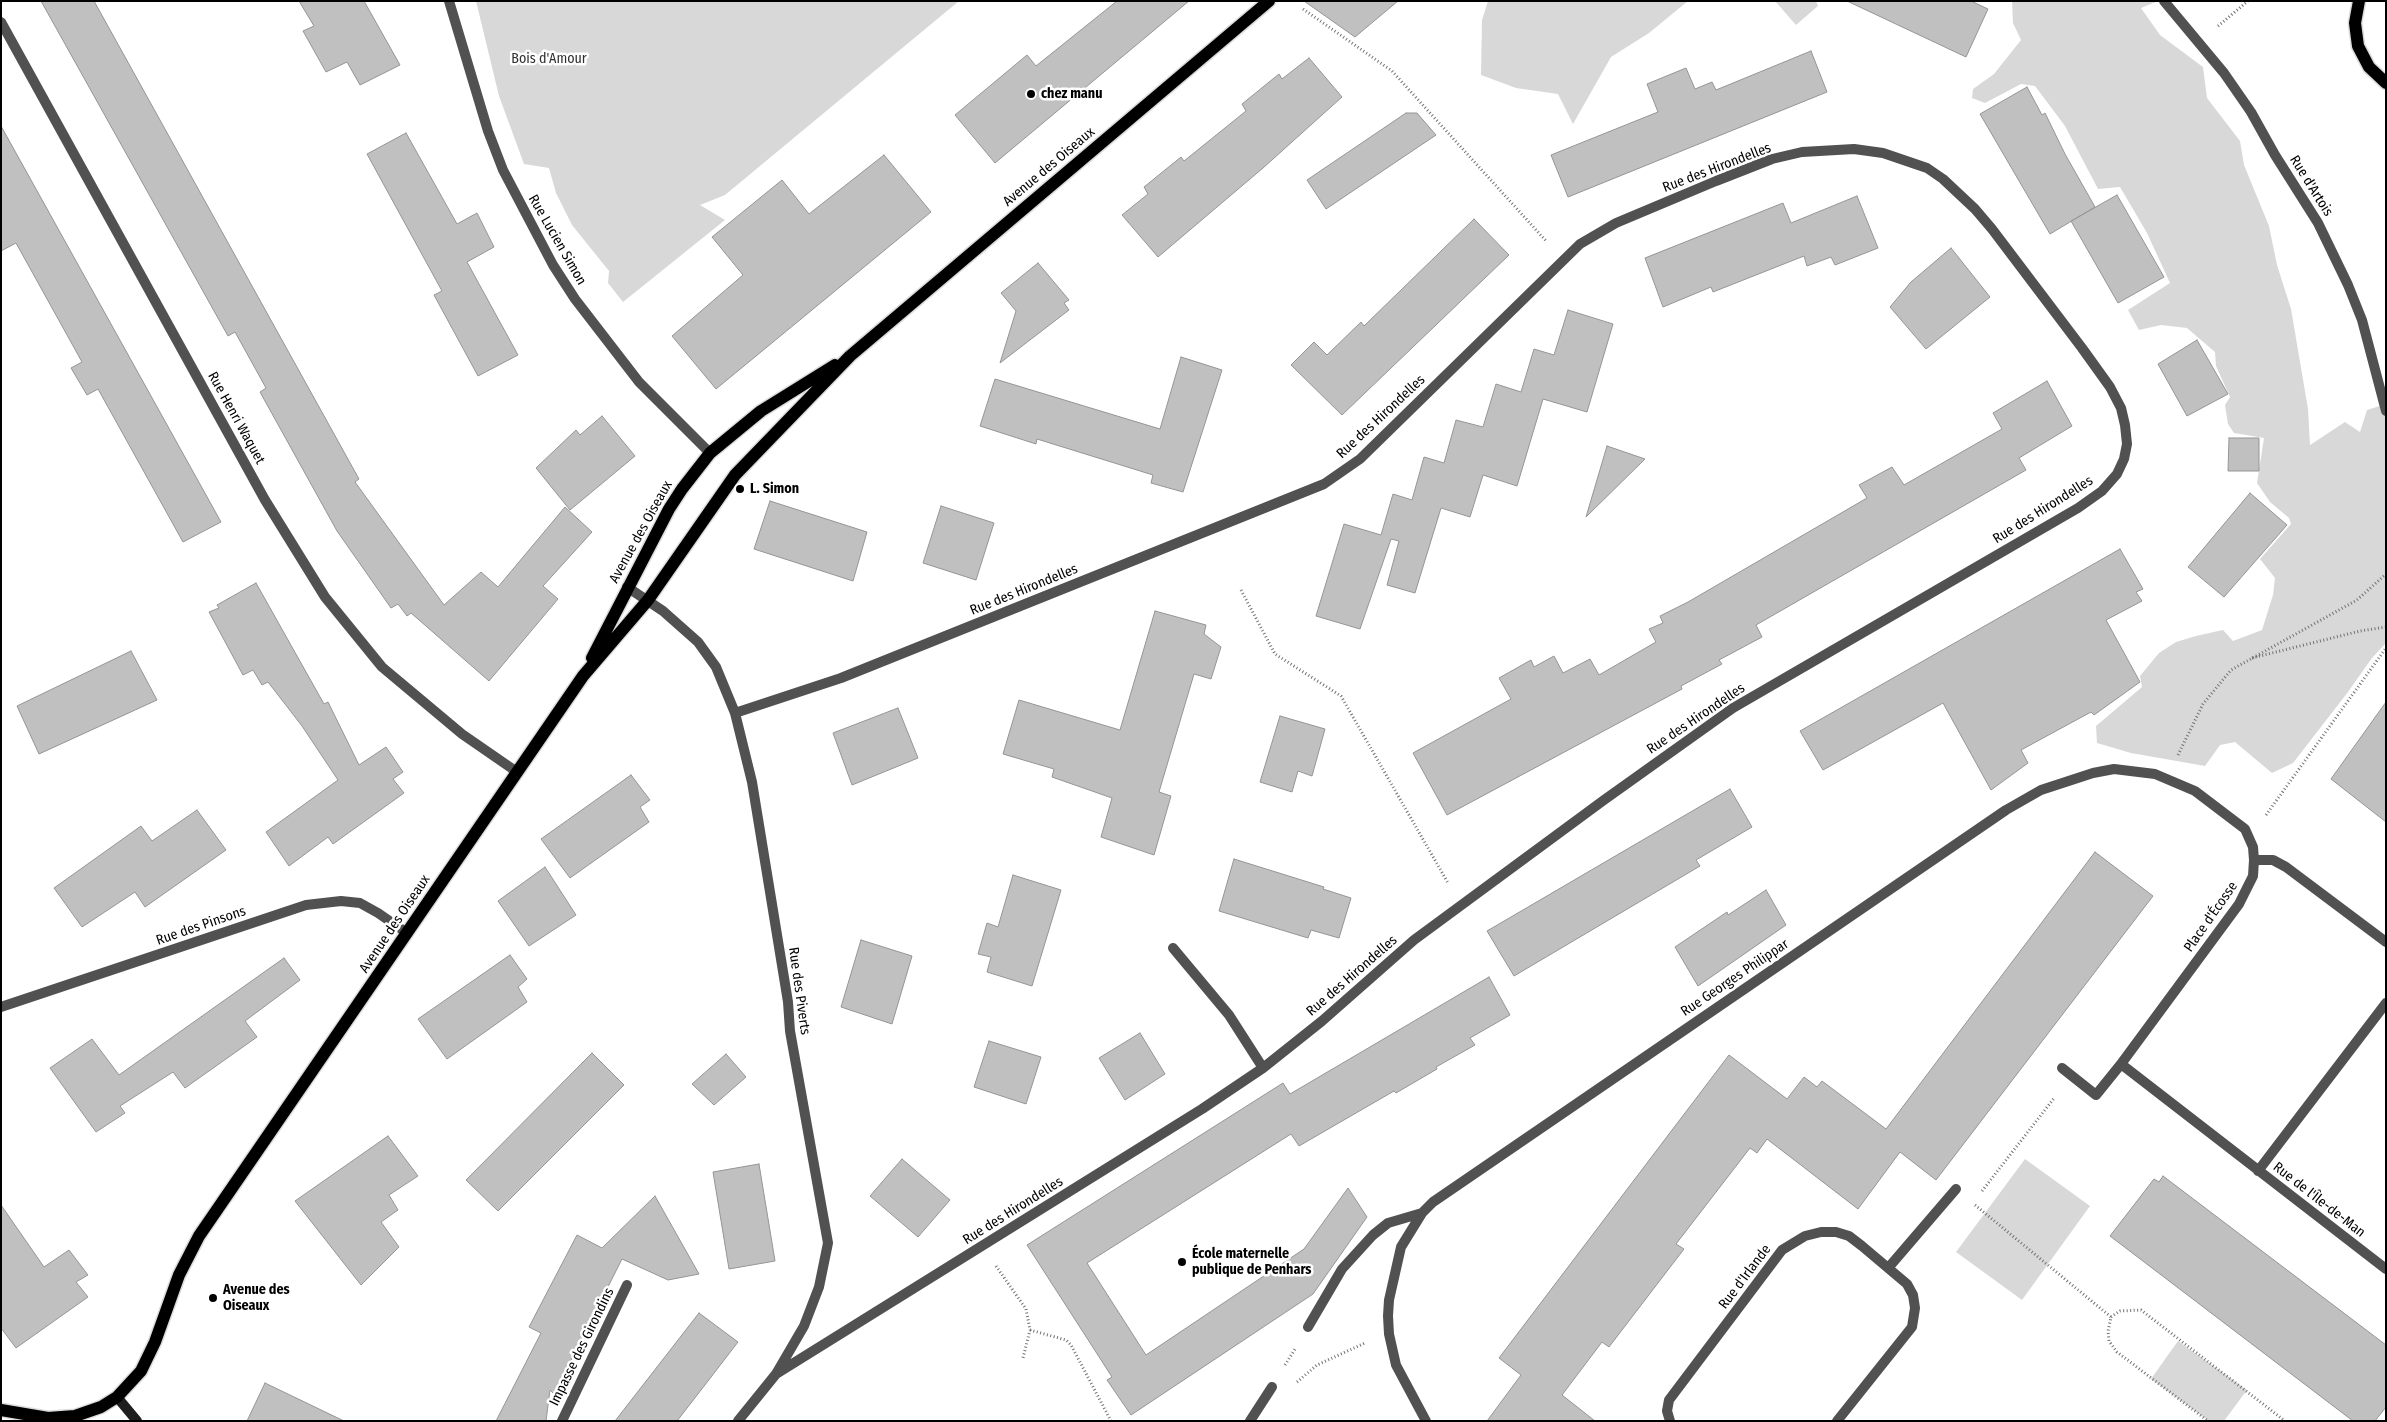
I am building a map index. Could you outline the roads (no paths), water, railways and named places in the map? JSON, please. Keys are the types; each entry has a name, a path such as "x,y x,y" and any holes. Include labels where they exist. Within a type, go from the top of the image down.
{"main road":[{"name":"Avenue des Oiseaux","path":"1,1410 28,1418 75,1416 101,1407 117,1397 141,1371 150,1354 180,1275 199,1236 583,676 648,600 735,475 850,356 1269,1"},
{"path":"2359,1 2355,23 2358,46 2369,67 2386,84"},
{"name":"Avenue des Oiseaux","path":"583,676 627,587 669,509 682,488 710,453 760,411 850,356"}],"street":[{"name":"Rue Lucien Simon","path":"449,1 488,131 503,170 553,265 575,299 639,382 710,453"},
{"name":"Rue d'Artois","path":"2164,1 2224,73 2251,112 2275,156 2318,223 2348,285 2362,320 2386,411"},
{"name":"Rue Henri Waquet","path":"1,22 265,500 325,597 369,652 389,672 462,734 517,772"},
{"name":"Rue des Hirondelles","path":"735,713 841,678 1324,484 1360,459 1580,244 1616,224 1748,168 1802,152 1854,149 1883,153 1927,168 1950,185 1992,229 2110,387 2121,408 2125,425 2127,444 2124,459 2117,474 2102,491 2078,508 1733,708 1682,743 1414,940 1322,1021 1263,1068 1202,1109 776,1374"},
{"name":"Rue des Piverts","path":"627,587 648,600 684,629 709,656 722,680 735,713 752,782 788,1002 790,1031 828,1243 825,1264 804,1326 776,1374 738,1421"},
{"name":"Rue Georges Philippar","path":"1426,1421 1400,1376 1389,1334 1388,1300 1401,1247 1422,1213 1432,1202 1458,1182 2006,810 2041,790 2093,773 2114,770 2134,771 2168,779 2195,791 2212,802 2245,828 2250,837 2254,860"},
{"path":"2254,860 2273,860 2286,866 2386,942"},
{"name":"Place d'Écosse","path":"2062,1068 2096,1095 2239,904 2253,876 2254,860"},
{"name":"Rue des Pinsons","path":"1,1007 306,905 341,901 360,903 378,912 407,933"},
{"path":"1173,948 1229,1015 1263,1068"},
{"path":"2121,1064 2258,1170 2386,1003"},
{"name":"Rue de l'Île-de-Man","path":"2258,1170 2386,1269"},
{"path":"1889,1267 1956,1188"},
{"path":"1308,1327 1342,1269 1373,1235 1388,1223 1422,1213"},
{"name":"Rue d'Irlande","path":"1670,1421 1667,1411 1669,1400 1782,1250 1805,1236 1821,1232 1836,1232 1849,1236 1889,1267 1907,1284 1913,1295 1916,1308 1912,1326 1837,1421"},
{"name":"Impasse des Girondins","path":"562,1421 627,1285"},
{"path":"1250,1421 1272,1387"},
{"path":"117,1397 137,1421"}],"place":[{"name":"chez manu","path":"1031,94"},
{"name":"L. Simon","path":"740,489"},
{"name":"École maternelle publique de Penhars","path":"1182,1262"},
{"name":"Avenue des Oiseaux","path":"213,1298"}],"park label":[{"name":"Bois d'Amour","path":"549,59"}]}
